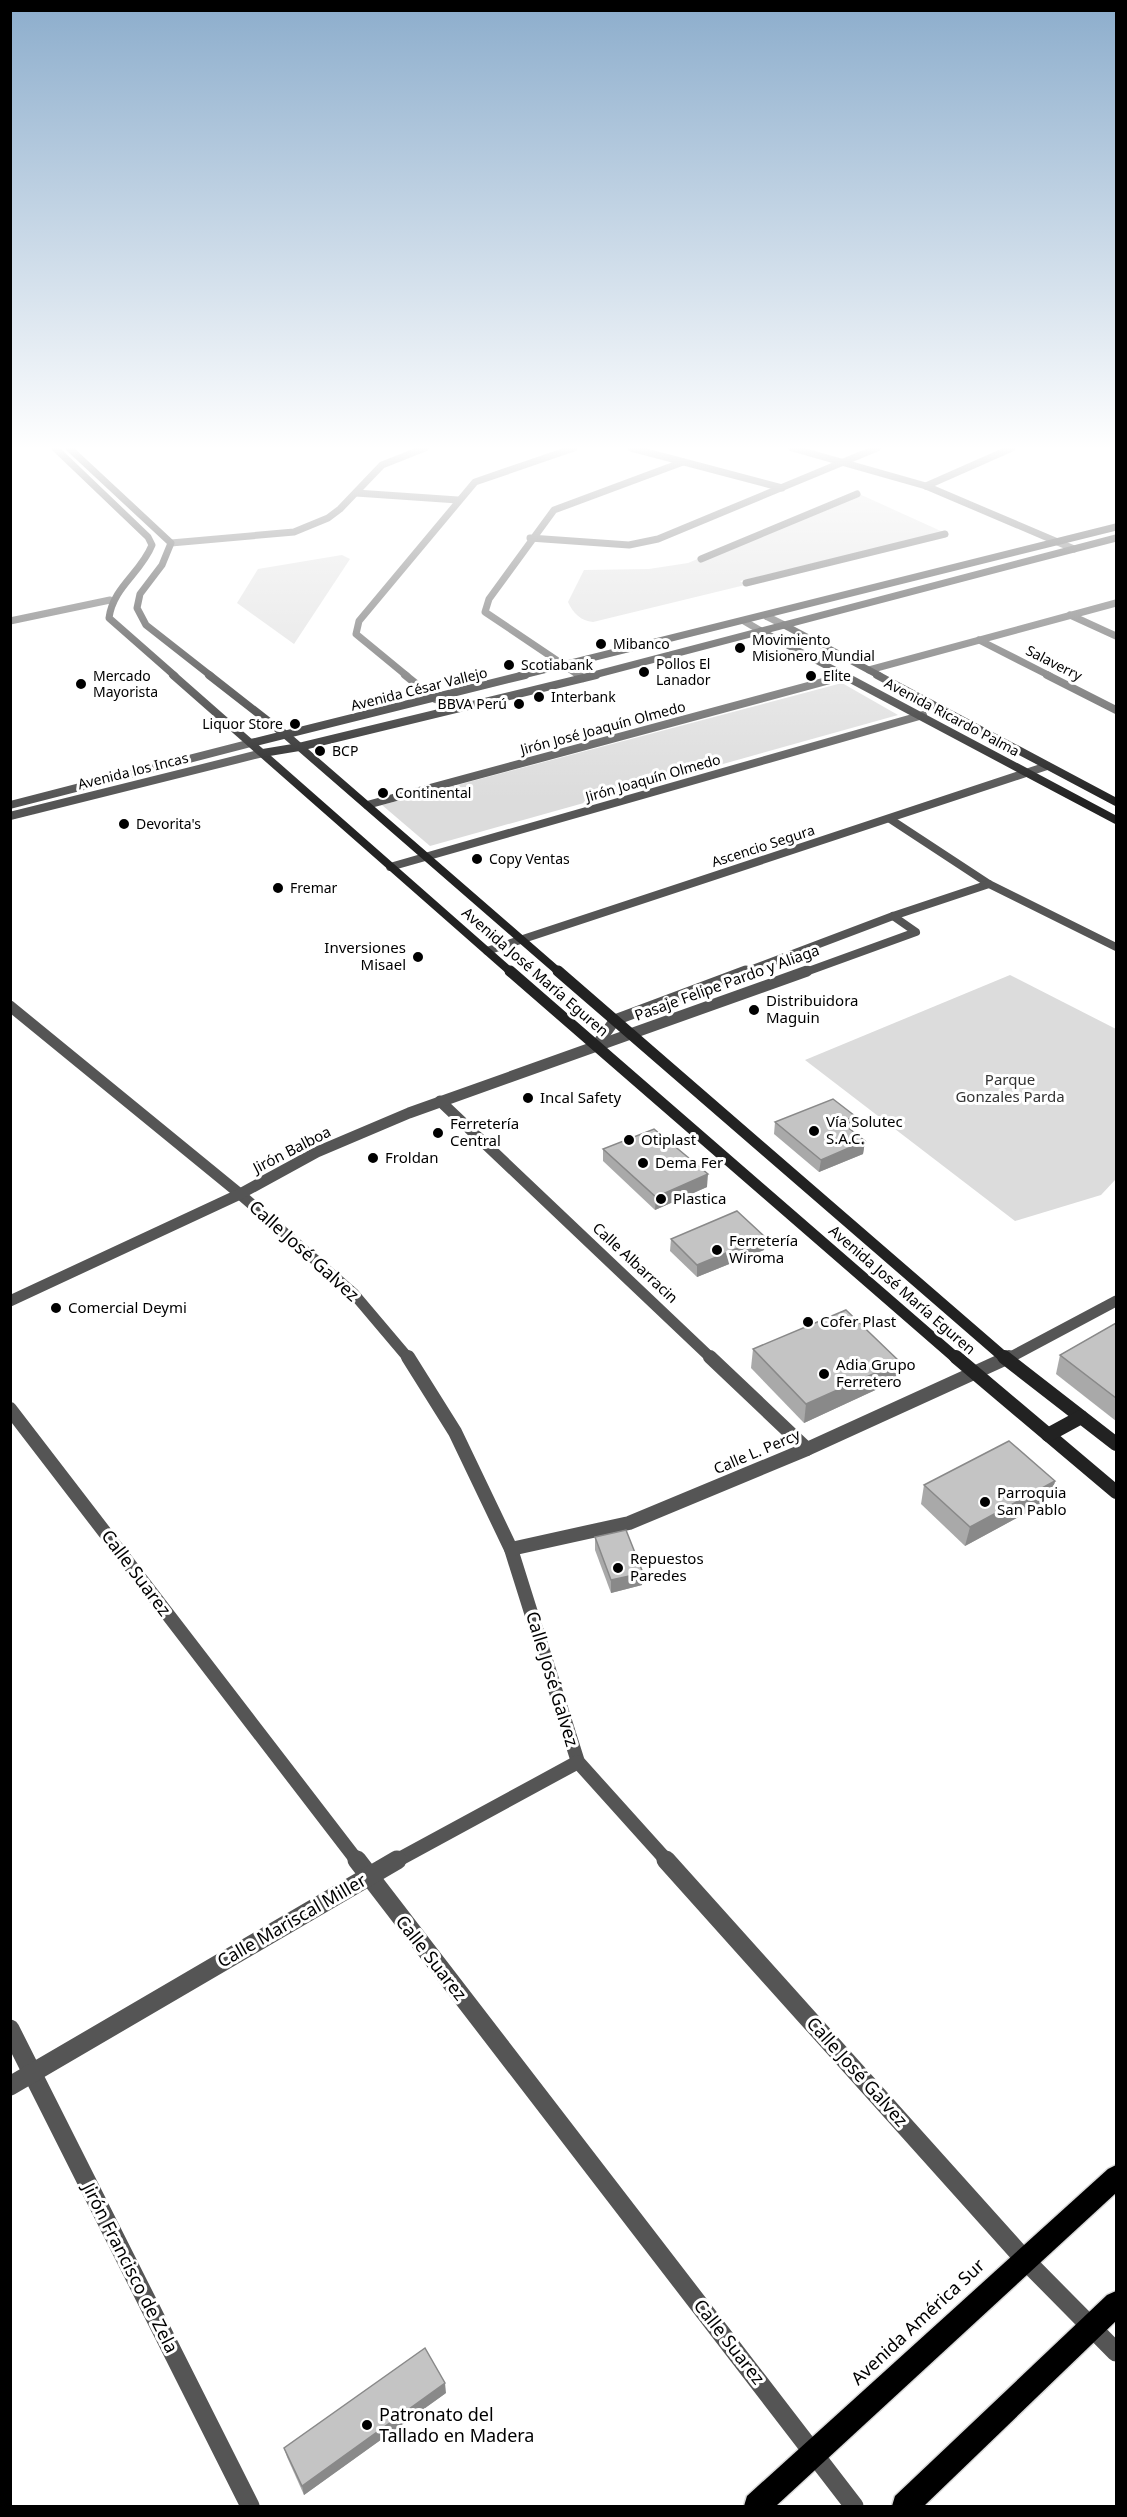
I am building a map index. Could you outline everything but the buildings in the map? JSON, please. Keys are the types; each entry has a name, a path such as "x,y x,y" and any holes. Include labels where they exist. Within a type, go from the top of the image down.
{"main road":[{"path":"110,600 141,565"},
{"name":"Avenida José María Eguren","path":"161,565 143,587 136,606 138,615 146,625 287,736 1006,1359 1116,1444"},
{"name":"Avenida César Vallejo","path":"252,743 966,565"},
{"name":"Avenida César Vallejo","path":"262,753 299,747 583,678 1011,565"},
{"name":"Avenida José María Eguren","path":"110,600 109,618 595,1047 972,1372 1116,1492"},
{"name":"Avenida Ricardo Palma","path":"783,625 1116,802"},
{"name":"Avenida Ricardo Palma","path":"761,631 1116,820"},
{"path":"1048,1435 1081,1416"},
{"name":"Avenida América Sur","path":"757,2506 1116,2177"},
{"path":"905,2506 1116,2304"}],"street":[{"path":"404,565 359,621 356,634 435,699"},
{"path":"512,565 489,599 485,612 583,678"},
{"path":"746,583 817,565"},
{"path":"10,621 110,600"},
{"path":"869,670 1116,603"},
{"path":"1070,615 1116,636"},
{"name":"Avenida Ricardo Palma","path":"766,616 783,625"},
{"name":"Avenida Ricardo Palma","path":"744,621 761,631"},
{"name":"Salaverry","path":"979,640 1116,710"},
{"name":"Jirón José Joaquín Olmedo","path":"368,805 846,676"},
{"name":"Jirón Joaquín Olmedo","path":"390,867 922,716"},
{"name":"Avenida los Incas","path":"10,805 252,743"},
{"name":"Avenida los Incas","path":"10,816 262,753"},
{"name":"Ascencio Segura","path":"487,951 1047,766"},
{"path":"890,819 989,884 1116,946"},
{"name":"Pasaje Felipe Pardo y Aliaga","path":"595,1047 615,1020 893,916 989,884"},
{"name":"Pasaje Felipe Pardo y Aliaga","path":"595,1047 916,932 893,916"},
{"name":"Calle José Galvez","path":"10,1006 240,1194 354,1294 404,1351 455,1432 512,1549 578,1762 1024,2259 1116,2352"},
{"name":"Jirón Balboa","path":"10,1301 240,1194 317,1152 440,1101 595,1047"},
{"name":"Calle Albarracin","path":"440,1101 807,1449"},
{"name":"Calle L. Percy","path":"512,1549 629,1523 807,1449 972,1372 1006,1359 1116,1301"},
{"name":"Calle Suarez","path":"10,1409 854,2506"},
{"name":"Calle Mariscal Miller","path":"10,2086 368,1876 578,1762"},
{"name":"Jirón Francisco de Zela","path":"10,2029 249,2506"}],"green space":[{"path":"279,565 346,565 294,644 237,603 258,569"},
{"path":"672,565 804,565 740,581 745,585 593,622 578,616 568,602 584,570 649,569"},
{"path":"842,683 898,715 430,846 382,805"},
{"name":"Parque Gonzales Parda","path":"1010,975 1116,1029 1116,1179 1101,1195 1015,1221 805,1060"}],"place":[{"name":"Mibanco","path":"601,644"},
{"name":"Movimiento Misionero Mundial","path":"740,648"},
{"name":"Scotiabank","path":"509,665"},
{"name":"Pollos El Lanador","path":"644,672"},
{"name":"Elite","path":"811,676"},
{"name":"Mercado Mayorista","path":"81,684"},
{"name":"Interbank","path":"539,697"},
{"name":"BBVA Perú","path":"519,704"},
{"name":"Liquor Store","path":"295,724"},
{"name":"BCP","path":"320,751"},
{"name":"Continental","path":"383,793"},
{"name":"Devorita's","path":"124,824"},
{"name":"Copy Ventas","path":"477,859"},
{"name":"Fremar","path":"278,888"},
{"name":"Inversiones Misael","path":"418,957"},
{"name":"Distribuidora Maguin","path":"754,1010"},
{"name":"Incal Safety","path":"528,1098"},
{"name":"Vía Solutec S.A.C.","path":"814,1131"},
{"name":"Ferretería Central","path":"438,1133"},
{"name":"Otiplast","path":"629,1140"},
{"name":"Froldan","path":"373,1158"},
{"name":"Dema Fer","path":"643,1163"},
{"name":"Plastica","path":"661,1199"},
{"name":"Ferretería Wiroma","path":"717,1250"},
{"name":"Comercial Deymi","path":"56,1308"},
{"name":"Cofer Plast","path":"808,1322"},
{"name":"Adia Grupo Ferretero","path":"824,1374"},
{"name":"Parroquia San Pablo","path":"985,1502"},
{"name":"Repuestos Paredes","path":"618,1568"},
{"name":"Patronato del Tallado en Madera","path":"367,2425"}]}
